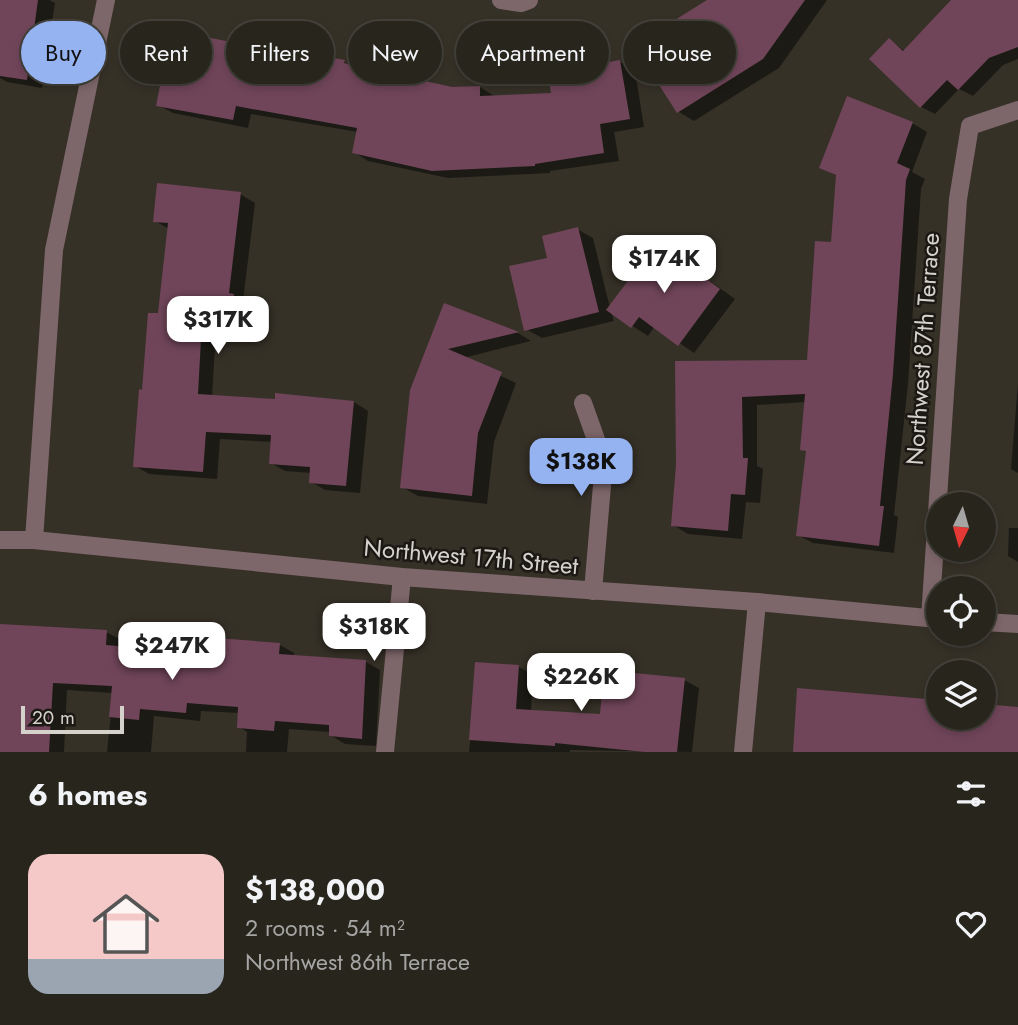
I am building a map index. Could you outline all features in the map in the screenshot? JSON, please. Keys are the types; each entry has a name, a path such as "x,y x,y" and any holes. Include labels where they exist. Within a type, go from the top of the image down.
{"street":[{"path":"34,540 54,250 106,0"},
{"path":"501,0 525,1"},
{"name":"Northwest 87th Terrace","path":"936,576 958,199 970,126 1018,110"},
{"path":"583,403 604,462 593,591"},
{"name":"Northwest 17th Street","path":"0,540 34,540 402,577 757,602 926,617"},
{"path":"384,752 402,577"},
{"path":"743,752 757,602"},
{"path":"996,623 1018,624"}],"building":[{"path":"0,0 38,0 35,21 21,21 21,79 0,76"},
{"path":"707,0 805,0 763,59 736,76 736,21 675,20"},
{"path":"951,0 1018,0 1018,47 989,58 958,90 947,80 920,108 869,59 889,38 903,51"},
{"path":"212,38 226,41 226,84 334,84 334,58 345,60 344,63 348,64 348,84 480,86 480,96 551,93 550,84 609,84 609,62 620,60 630,119 600,124 604,153 535,166 432,171 352,153 357,128 236,106 233,120 156,106 160,84 212,84"},
{"path":"659,84 723,84 677,113"},
{"path":"847,96 913,122 897,163 910,169 906,180 879,546 796,536 806,451 800,450 805,394 742,397 743,458 748,458 745,495 731,494 728,531 671,526 676,465 675,361 807,360 815,241 831,242 836,175 819,168"},
{"path":"157,183 241,192 229,293 234,294 232,323 202,321 198,394 275,399 275,393 354,401 346,486 309,483 310,467 269,464 271,435 206,432 203,472 133,467 148,313 158,313 168,223 153,222"},
{"path":"578,227 599,312 524,331 509,266 547,258 542,236"},
{"path":"657,242 720,289 678,346 639,317 631,328 606,310"},
{"path":"444,303 519,332 448,349 502,372 478,433 472,496 400,488 410,390"},
{"path":"0,624 107,630 106,645 163,650 164,638 204,641 204,637 280,643 279,654 366,660 362,739 329,736 329,725 275,721 274,731 237,728 238,707 187,703 186,713 140,709 139,720 109,717 112,686 53,683 49,752 0,752"},
{"path":"475,662 519,665 516,709 600,714 604,670 685,678 677,752 469,740"},
{"path":"797,688 926,699 926,730 996,730 996,705 1018,707 1018,752 793,752"}]}
